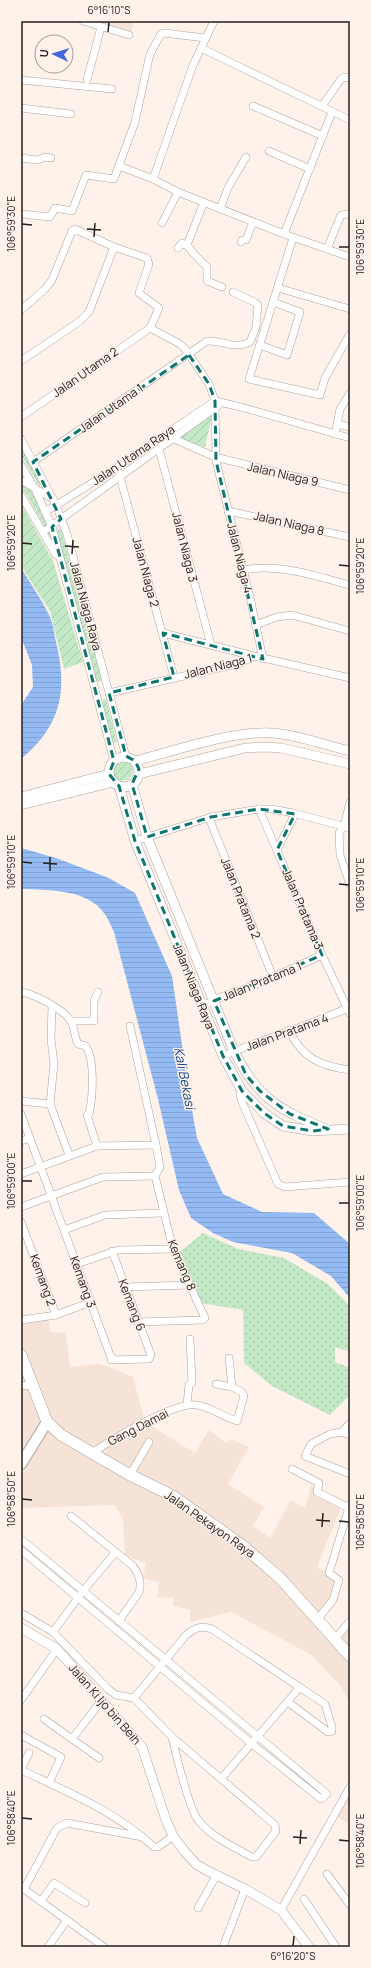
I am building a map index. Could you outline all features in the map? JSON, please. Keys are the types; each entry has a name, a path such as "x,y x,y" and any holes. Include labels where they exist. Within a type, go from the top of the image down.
{"main road":[{"name":"Jalan Pekayon Raya","path":"21,1355 26,1385 47,1422 61,1435 130,1475 173,1496 243,1546 280,1578 350,1656"},
{"path":"21,1464 47,1422"}],"street":[{"path":"83,21 129,35"},
{"path":"153,179 180,100 205,38 214,21"},
{"path":"87,80 101,27"},
{"path":"21,214 50,217 55,208 72,211 86,176 113,180 135,122 144,87 148,60 161,34 167,33 205,38"},
{"path":"201,48 350,120"},
{"path":"322,106 341,79 345,76 350,78"},
{"path":"21,80 112,89"},
{"path":"253,106 323,136"},
{"path":"21,108 71,114"},
{"path":"284,234 332,112"},
{"path":"269,151 310,169"},
{"path":"21,158 37,160 45,157 51,158"},
{"path":"220,209 228,188 246,157"},
{"path":"119,166 153,179 178,192 220,209 294,238 350,257"},
{"path":"162,223 178,192"},
{"path":"187,246 204,202"},
{"path":"327,249 341,215 350,214"},
{"path":"241,242 242,240 246,240 253,222"},
{"path":"21,310 44,290 52,280 73,229 78,229 114,247 147,258 149,264 139,292 159,308 150,328 180,344 189,354 209,384 217,404"},
{"path":"294,238 249,380 318,395 321,393 325,378 350,334"},
{"path":"178,248 182,243 187,246 207,267 207,281 222,287"},
{"path":"21,361 80,321 89,312 114,247"},
{"path":"278,288 350,309"},
{"name":"Jalan Utama 1","path":"34,462 207,341 215,341 234,346 245,344 253,337 258,305 233,292"},
{"path":"260,345 287,355 300,312 273,302"},
{"name":"Jalan Utama 2","path":"21,417 150,328"},
{"path":"335,434 340,409 350,393"},
{"path":"43,532 52,527 217,404 241,407 350,438"},
{"name":"Jalan Niaga 4","path":"217,404 215,457 263,658"},
{"name":"Jalan Utama Raya","path":"45,512 54,502 117,467 217,404"},
{"path":"337,424 350,427"},
{"name":"Jalan Niaga 9","path":"172,438 215,457 350,490"},
{"name":"Jalan Niaga Raya","path":"21,439 34,462 61,519 126,757"},
{"name":"Jalan Niaga 3","path":"158,449 211,645"},
{"path":"21,465 35,489 52,527 60,562"},
{"name":"Jalan Niaga 2","path":"117,467 174,677"},
{"path":"21,480 54,502"},
{"path":"21,495 60,562"},
{"name":"Jalan Niaga 8","path":"228,510 350,537"},
{"name":"Jalan Niaga Raya","path":"60,562 114,761"},
{"path":"243,570 260,567 275,567 350,585"},
{"path":"255,625 277,617 292,615 350,631"},
{"path":"163,633 254,656"},
{"name":"Jalan Niaga 1","path":"109,693 241,663 254,656 350,678"},
{"path":"114,781 111,765 120,757 126,757 135,761 230,737 253,733 273,733 350,751"},
{"path":"21,797 114,781 126,786 132,784 139,774 245,748 281,748 350,764"},
{"path":"135,761 139,774"},
{"path":"21,805 114,781"},
{"name":"Jalan Niaga Raya","path":"114,781 135,841 202,1006 223,1056 242,1091 264,1113 283,1126 313,1131 350,1128"},
{"name":"Jalan Niaga Raya","path":"132,784 147,837 234,1051 246,1075 277,1106 290,1114 328,1129"},
{"path":"350,802 347,827 339,833 339,847 350,885"},
{"path":"135,841 209,818 272,809 347,827"},
{"name":"Jalan Pratama 3","path":"259,810 322,955 349,1010"},
{"path":"277,850 295,814"},
{"name":"Jalan Pratama 2","path":"209,818 273,977"},
{"name":"Jalan Pratama 1","path":"202,1006 214,1002 221,997 244,990 322,955"},
{"path":"22,992 62,1011 71,1021 78,1044 86,1046 91,1057 91,1107 89,1114 87,1115 97,1146"},
{"path":"71,1021 94,1021 94,1001 98,992"},
{"path":"52,1006 51,1039 54,1064 50,1104 69,1155"},
{"name":"Jalan Pratama 4","path":"223,1056 289,1030 349,1010"},
{"name":"Kemang 8","path":"130,1026 160,1167 155,1176 163,1213 173,1249 205,1318 203,1320 138,1322"},
{"path":"289,1030 300,1049 311,1058 328,1066 350,1070"},
{"path":"242,1091 240,1095 242,1102 274,1178 278,1184 285,1187 350,1182"},
{"path":"21,1101 50,1104"},
{"name":"Kemang 3","path":"21,1114 90,1302 110,1355 113,1358 111,1360 150,1359"},
{"path":"21,1142 30,1138"},
{"path":"21,1174 69,1155 97,1146 156,1145"},
{"path":"21,1207 103,1177 155,1176"},
{"path":"64,1230 105,1215 163,1213"},
{"name":"Kemang 2","path":"21,1222 56,1315"},
{"path":"77,1264 112,1251 173,1249"},
{"name":"Kemang 6","path":"112,1251 151,1355 150,1359"},
{"path":"125,1286 190,1285"},
{"name":"Kemang 2","path":"21,1320 56,1315 90,1302"},
{"path":"190,1339 192,1383 189,1385 187,1404 202,1406 237,1422 244,1396 242,1392 232,1387 216,1384"},
{"path":"229,1358 232,1387"},
{"name":"Gang Damai","path":"92,1453 114,1438 187,1404"},
{"path":"342,1432 350,1424"},
{"path":"350,1435 342,1432 330,1434 311,1444 306,1456 350,1474"},
{"path":"130,1475 149,1442"},
{"path":"292,1469 319,1483 317,1492 349,1506 329,1573 339,1580 334,1600 317,1620"},
{"path":"71,1516 133,1566 137,1572 140,1587 119,1621"},
{"path":"21,1539 82,1592 327,1794 321,1799 251,1743 21,1550"},
{"path":"53,1632 77,1598 115,1553"},
{"path":"21,1613 53,1632 108,1689 116,1694 134,1698 172,1737 276,1826 276,1831 256,1857 252,1857 222,1840 198,1820 177,1760 172,1737"},
{"path":"335,1639 350,1621"},
{"path":"134,1698 186,1635 193,1629 206,1627 212,1629 324,1704 332,1731 328,1732 288,1702"},
{"name":"Jalan Ki Ijo bin Beih","path":"21,1628 57,1649 142,1746 172,1836 196,1864 281,1910 309,1947"},
{"path":"21,1700 57,1649"},
{"path":"221,1779 300,1687"},
{"path":"72,1739 102,1700"},
{"path":"44,1719 98,1758"},
{"path":"21,1735 61,1757 49,1783"},
{"path":"29,1753 21,1769 111,1813 156,1848 172,1836"},
{"path":"281,1910 350,1787"},
{"path":"104,1947 23,1888 57,1828 61,1825 67,1823 144,1838"},
{"path":"327,1874 350,1905"},
{"path":"198,1908 216,1876"},
{"path":"41,1901 54,1883 85,1903"},
{"path":"225,1946 245,1890"},
{"path":"304,1899 336,1947"},
{"path":"48,1947 67,1920"}],"highlighted area":[{"path":"189,355 209,384 215,401 216,461 263,659 163,633 174,677 109,693 126,756 135,761 139,769 132,784 147,837 211,817 259,809 295,814 277,850 322,955 214,1001 246,1075 260,1091 290,1114 328,1129 313,1131 283,1126 264,1113 242,1091 223,1056 135,841 119,786 109,774 114,761 52,527 61,519 33,462"}],"shaded area":[{"path":"93,21 134,21 131,33"},
{"path":"49,1317 50,1332 66,1333 70,1367 97,1364 109,1367 133,1377 145,1422 195,1453 209,1430 226,1443 231,1439 249,1447 228,1484 264,1507 253,1526 270,1538 291,1500 305,1508 311,1485 344,1500 317,1567 338,1580 328,1605 318,1614 336,1633 350,1617 350,1703 339,1684 310,1654 231,1612 190,1622 190,1610 173,1606 174,1598 157,1597 159,1582 143,1578 146,1563 125,1556 123,1519 115,1505 21,1508 21,1322"},
{"path":"350,1782 350,1825 333,1813"}],"green space":[{"path":"213,411 205,447 175,438"},
{"path":"21,445 43,483 39,486 21,455"},
{"path":"21,481 32,491 43,508 51,525 52,540 27,495 21,488"},
{"path":"21,504 53,561 83,662 64,669 50,611 21,566"},
{"path":"61,529 101,676 101,680 97,682 93,679 56,531"},
{"path":"106,699 117,742 111,744 100,701"},
{"path":"123,761 130,764 133,771 130,778 123,781 116,778 113,771 116,764"},
{"path":"203,1233 238,1249 284,1258 328,1284 350,1306 350,1352 335,1347 335,1362 350,1368 350,1395 330,1415 272,1386 244,1363 243,1310 201,1303 176,1255"}],"water":[{"path":"21,568 50,616 60,660 61,692 53,720 45,734 21,759 21,705 33,687 32,665 21,637"},
{"name":"Kali Bekasi","path":"21,848 56,858 109,878 135,893 172,976 197,1138 223,1194 262,1212 314,1213 350,1244 350,1298 331,1276 292,1253 233,1242 213,1233 191,1218 179,1190 158,1099 114,932 104,913 97,905 88,899 66,892 21,889"}]}
